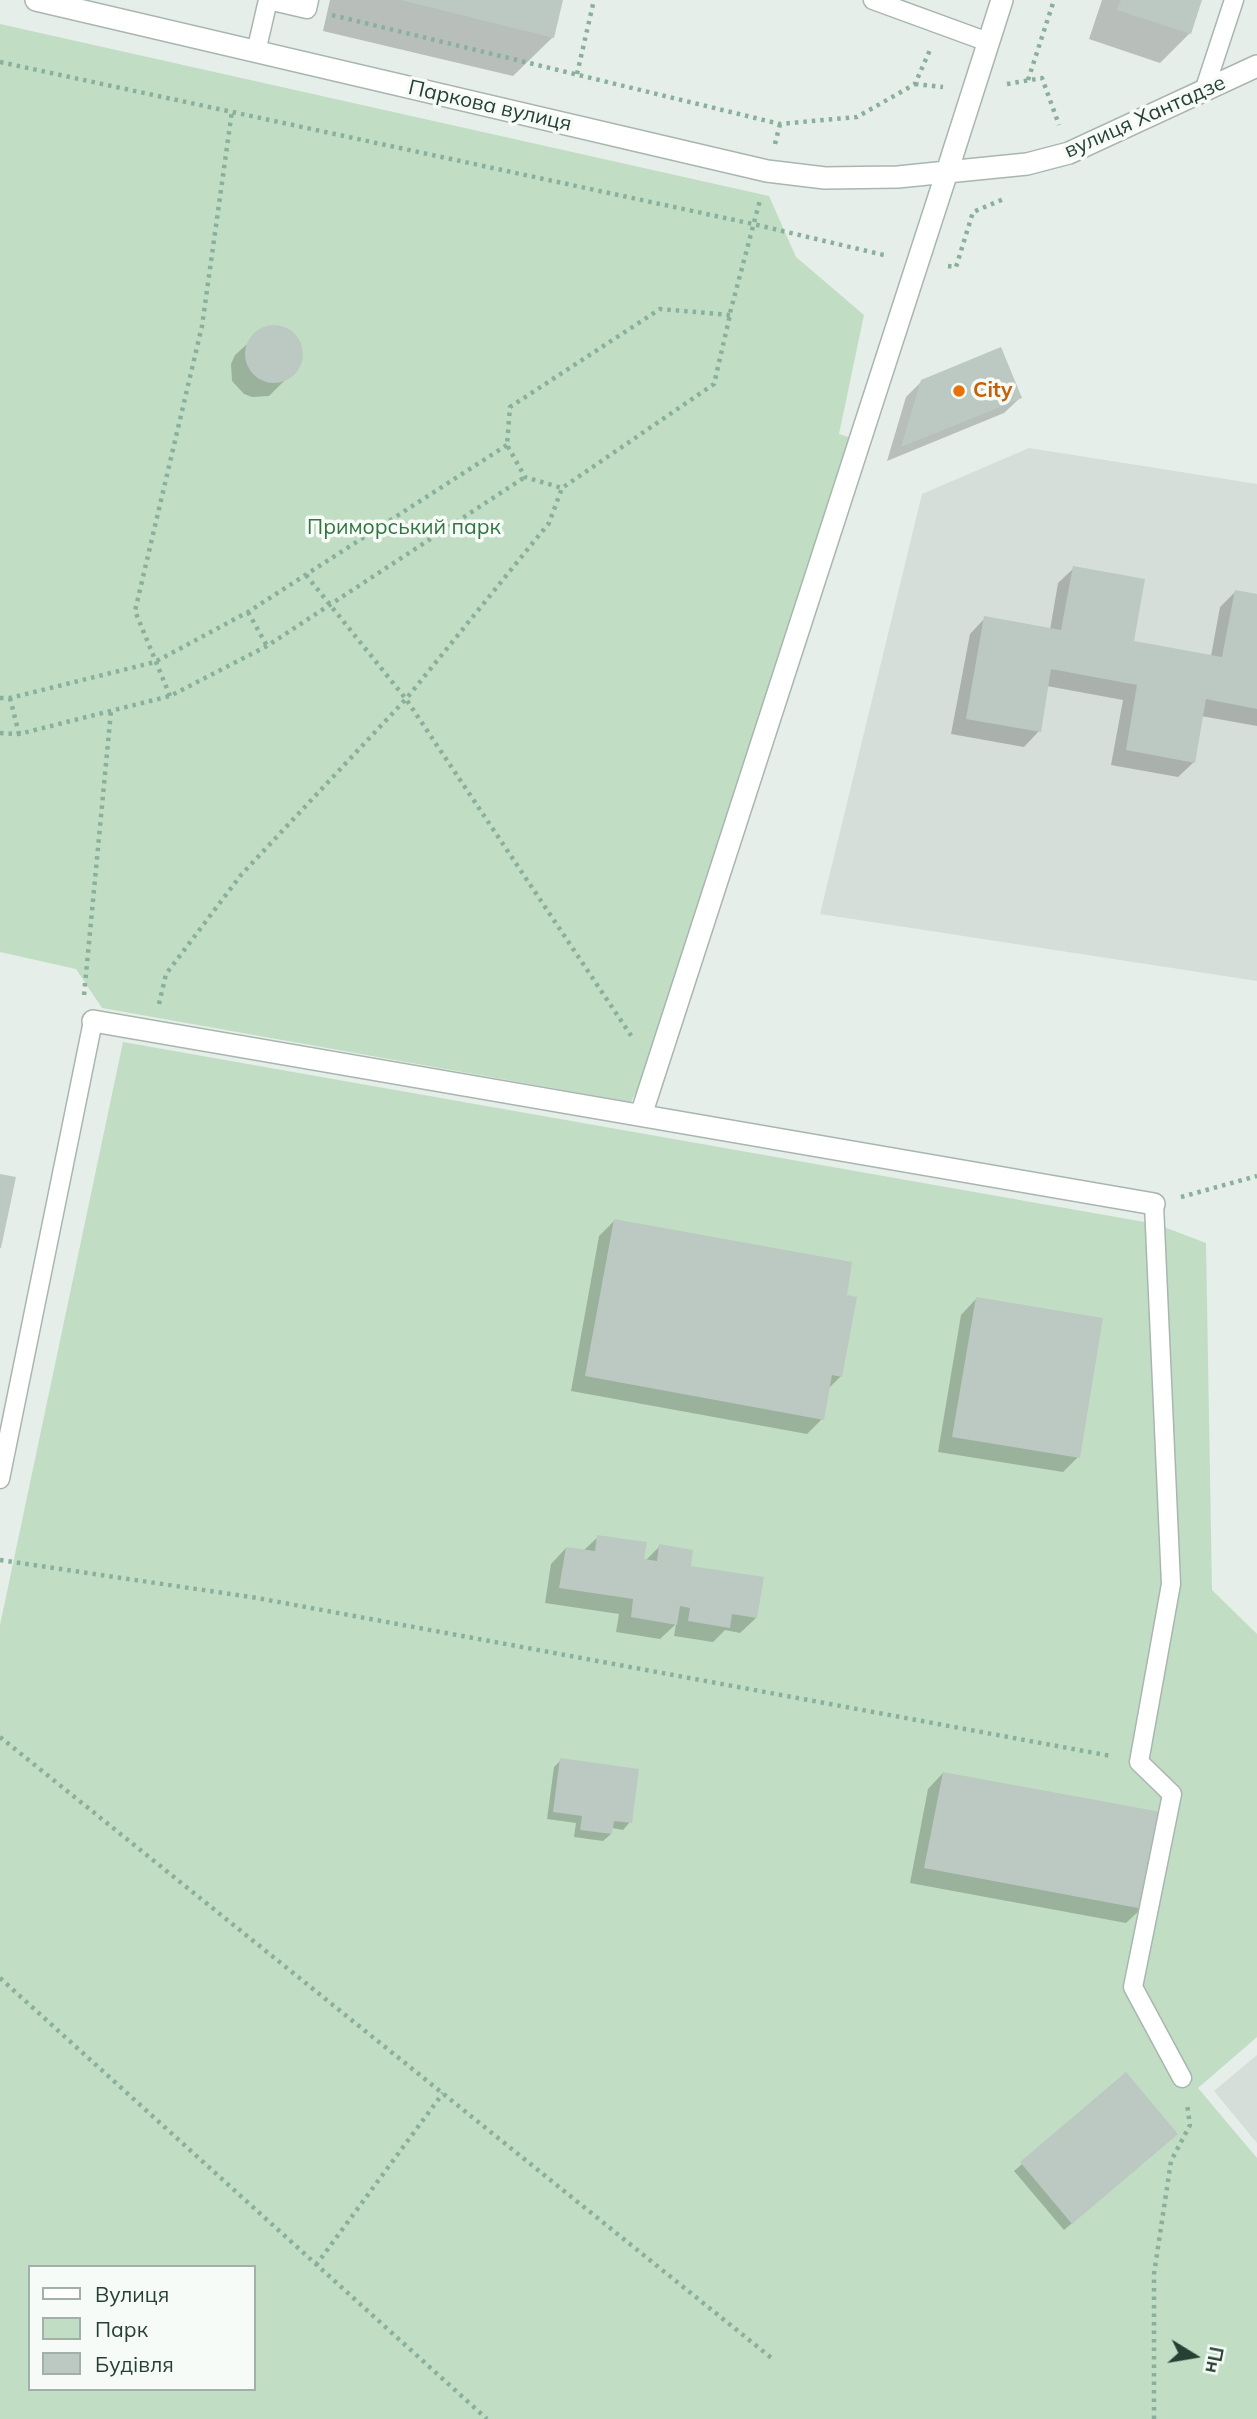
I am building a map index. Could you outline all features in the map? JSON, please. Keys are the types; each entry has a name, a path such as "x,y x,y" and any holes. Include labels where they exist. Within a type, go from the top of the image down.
{"street":[{"name":"Паркова вулиця","path":"36,0 767,171 825,178 898,177 947,172"},
{"path":"641,1115 1002,0"},
{"name":"вулиця Хантадзе","path":"947,172 1027,164 1069,153 1257,66"},
{"path":"93,1021 1153,1205"}],"lane":[{"path":"256,52 268,0 308,5"},
{"path":"873,0 901,5 941,25 988,42"},
{"path":"1204,91 1234,0"},
{"path":"0,1479 93,1021"},
{"path":"1153,1205 1171,1584 1139,1762 1172,1794 1133,1987 1182,2078"}],"path":[{"path":"577,74 594,0"},
{"path":"1028,80 1054,0"},
{"path":"308,5 780,124 857,117 915,84 941,25"},
{"path":"0,62 753,225"},
{"path":"170,696 135,611 202,326 232,111"},
{"path":"152,1031 166,974 233,886 406,699 549,523 562,488 714,384 759,204"},
{"path":"562,488 525,477 507,445 510,407 660,309 730,315"},
{"path":"0,698 10,698 155,662 248,612 507,445"},
{"path":"0,733 19,734 170,696 267,646 525,477"},
{"path":"306,575 406,699 655,1072"},
{"path":"248,612 267,646"},
{"path":"10,698 19,734"},
{"path":"93,1021 83,991 111,711"},
{"path":"1153,1205 1257,1176"},
{"path":"0,1560 257,1598 1139,1762"},
{"path":"0,1737 774,2360"},
{"path":"0,1978 487,2419"},
{"path":"1154,2419 1154,2274 1171,2161 1190,2125 1182,2078"},
{"path":"316,2265 443,2093"}],"shaded area":[{"path":"1029,448 1257,484 1257,981 820,914 922,494"},
{"path":"1257,2055 1257,2143 1214,2091"}],"green space":[{"name":"Приморський парк","path":"0,24 769,196 796,257 864,315 839,434 858,440 656,1053 631,1102 102,1008 76,969 0,952"},
{"path":"123,1042 1156,1224 1206,1243 1212,1590 1257,1634 1257,2037 1198,2088 1257,2158 1257,2419 0,2419 0,1625"}],"building":[{"path":"401,0 563,0 554,38"},
{"path":"1121,0 1202,0 1191,34 1117,10"},
{"path":"274,325 285,327 298,338 303,354 301,365 290,378 274,383 263,381 250,370 245,354 247,343 258,330"},
{"path":"1001,347 1022,398 901,447 921,380"},
{"path":"1073,566 1145,579 1134,641 1222,657 1235,590 1257,594 1257,709 1206,699 1195,763 1126,750 1137,685 1051,669 1041,732 966,719 984,616 1061,630"},
{"path":"0,1174 16,1177 1,1248 0,1248"},
{"path":"614,1219 852,1262 847,1295 857,1297 842,1377 832,1375 824,1420 585,1376"},
{"path":"976,1297 1103,1318 1080,1458 952,1437"},
{"path":"597,1535 647,1542 644,1559 657,1561 659,1544 693,1550 691,1566 764,1577 757,1618 732,1614 730,1628 688,1621 690,1608 680,1606 677,1625 631,1617 633,1599 559,1588 566,1547 595,1551"},
{"path":"560,1758 639,1769 632,1823 614,1821 612,1834 580,1830 582,1816 553,1812"},
{"path":"943,1772 1161,1812 1143,1909 924,1868"},
{"path":"1126,2072 1178,2134 1072,2224 1020,2162"}],"place":[{"name":"City","path":"959,391"}]}
